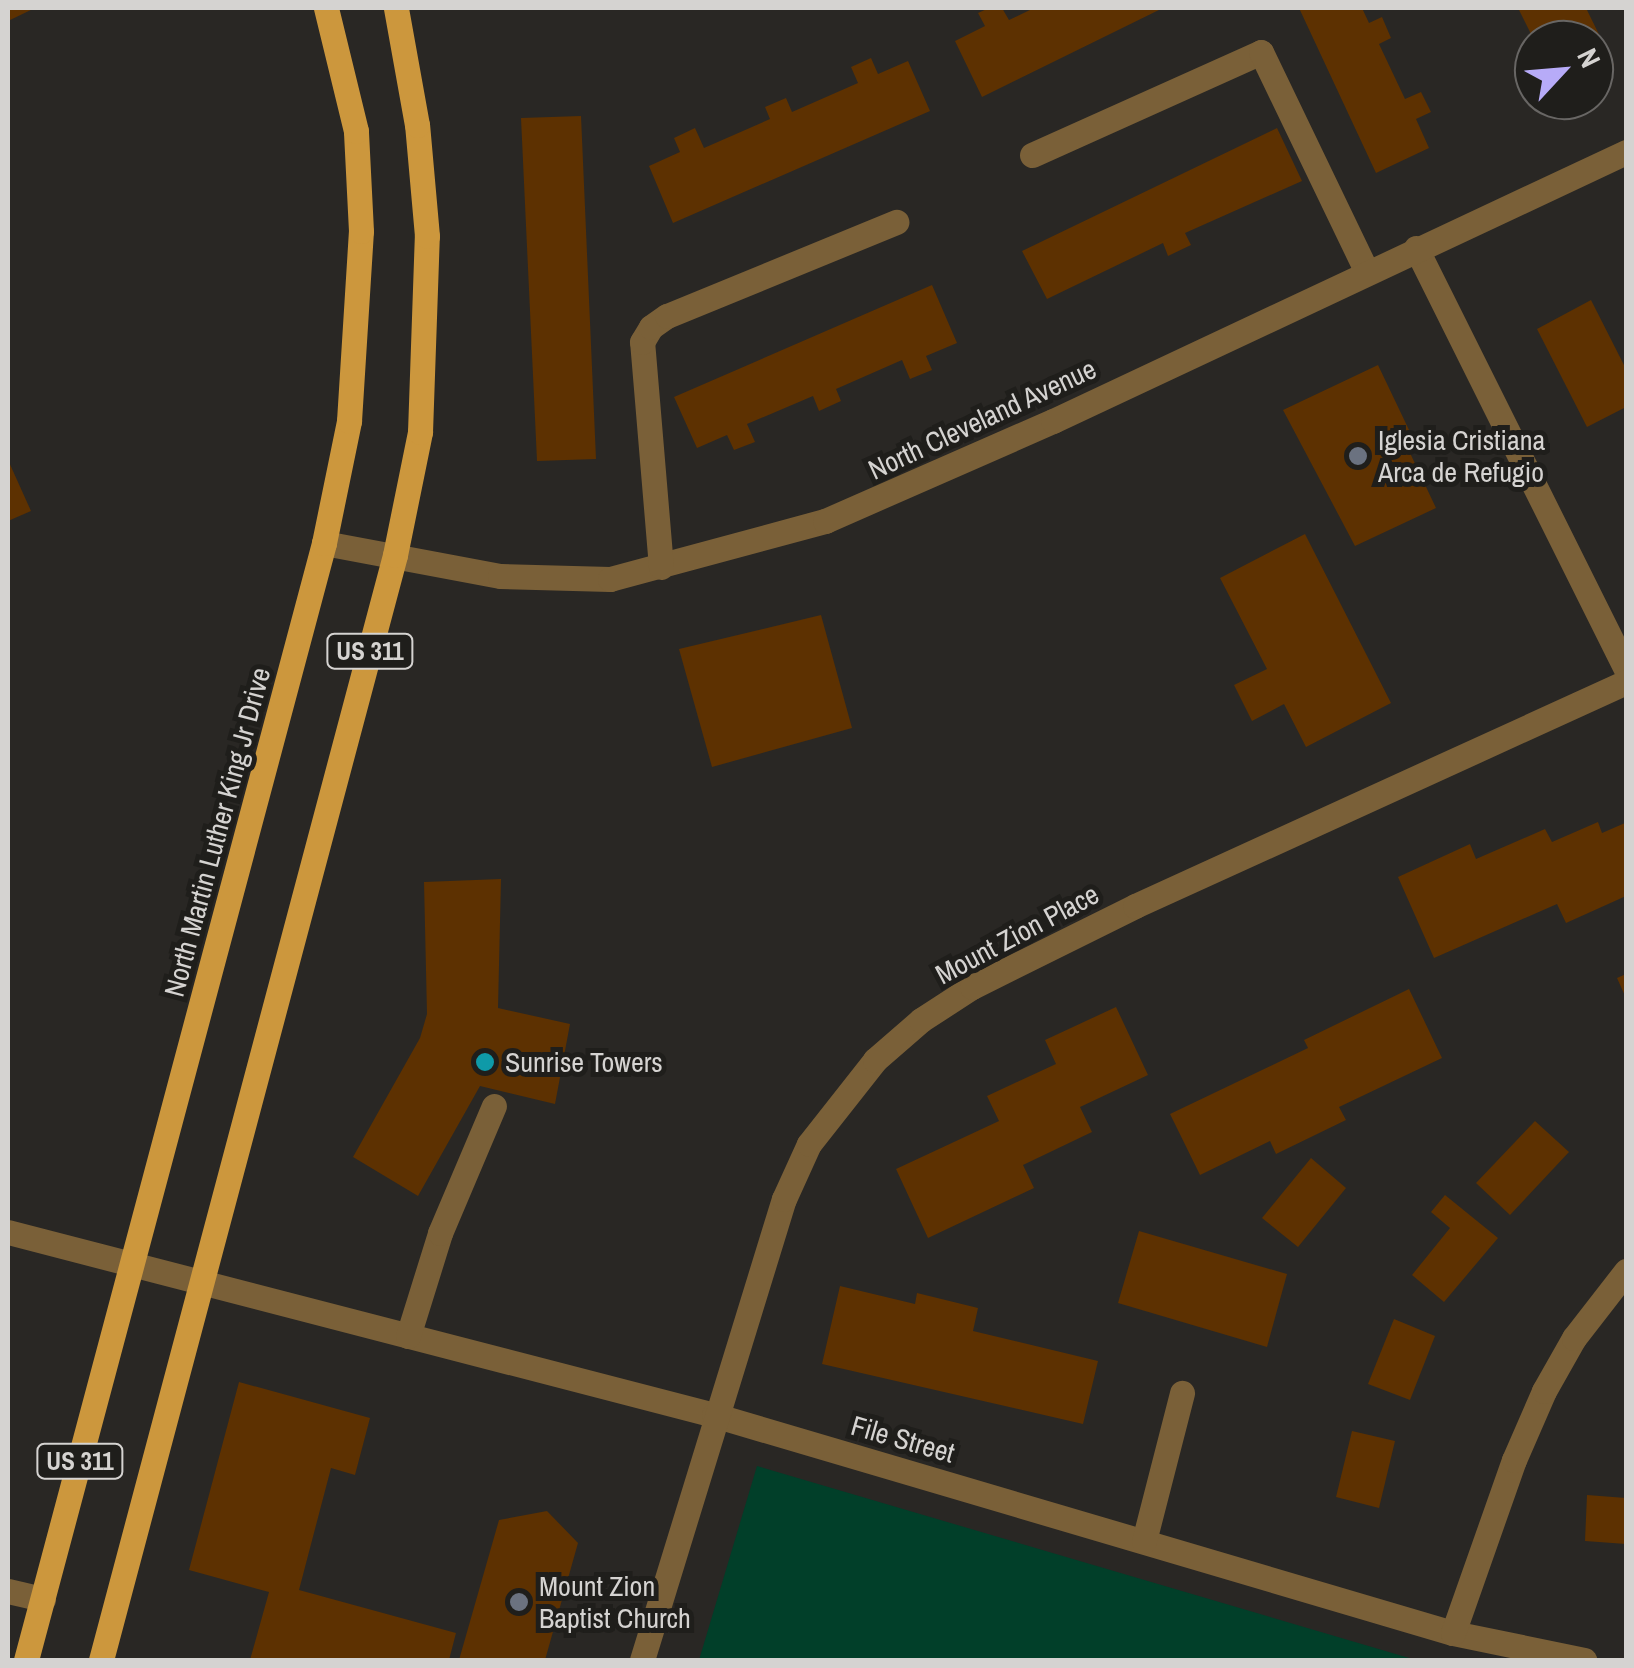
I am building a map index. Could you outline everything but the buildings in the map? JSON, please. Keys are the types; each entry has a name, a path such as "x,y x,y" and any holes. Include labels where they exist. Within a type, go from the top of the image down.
{"main road":[{"name":"North Martin Luther King Jr Drive","path":"26,1660 324,543 348,422 362,231 356,131 326,8"},
{"name":"US 311","path":"101,1660 395,555 420,432 426,236 417,126 396,8"}],"street":[{"path":"1032,155 1261,52 1368,272"},
{"name":"North Cleveland Avenue","path":"324,543 500,576 610,579 825,520 875,502 1626,152"},
{"path":"661,567 642,342 652,327 667,316 896,222"},
{"path":"1416,248 1626,669"},
{"name":"Mount Zion Place","path":"642,1660 714,1414 784,1199 809,1144 875,1060 921,1020 972,987 1135,906 1626,682"},
{"path":"408,1336 440,1233 494,1106"},
{"path":"8,1232 204,1282"},
{"path":"1454,1632 1514,1460 1544,1392 1574,1338 1626,1271"},
{"name":"File Street","path":"204,1282 714,1414 1454,1632 1584,1660"},
{"path":"1144,1541 1182,1393"},
{"path":"8,1591 42,1599"}],"green space":[{"path":"757,1466 1416,1660 699,1660"}],"place":[{"name":"Iglesia Cristiana Arca de Refugio","path":"1358,456"},
{"name":"Sunrise Towers","path":"485,1062"},
{"name":"Mount Zion Baptist Church","path":"519,1602"}]}
